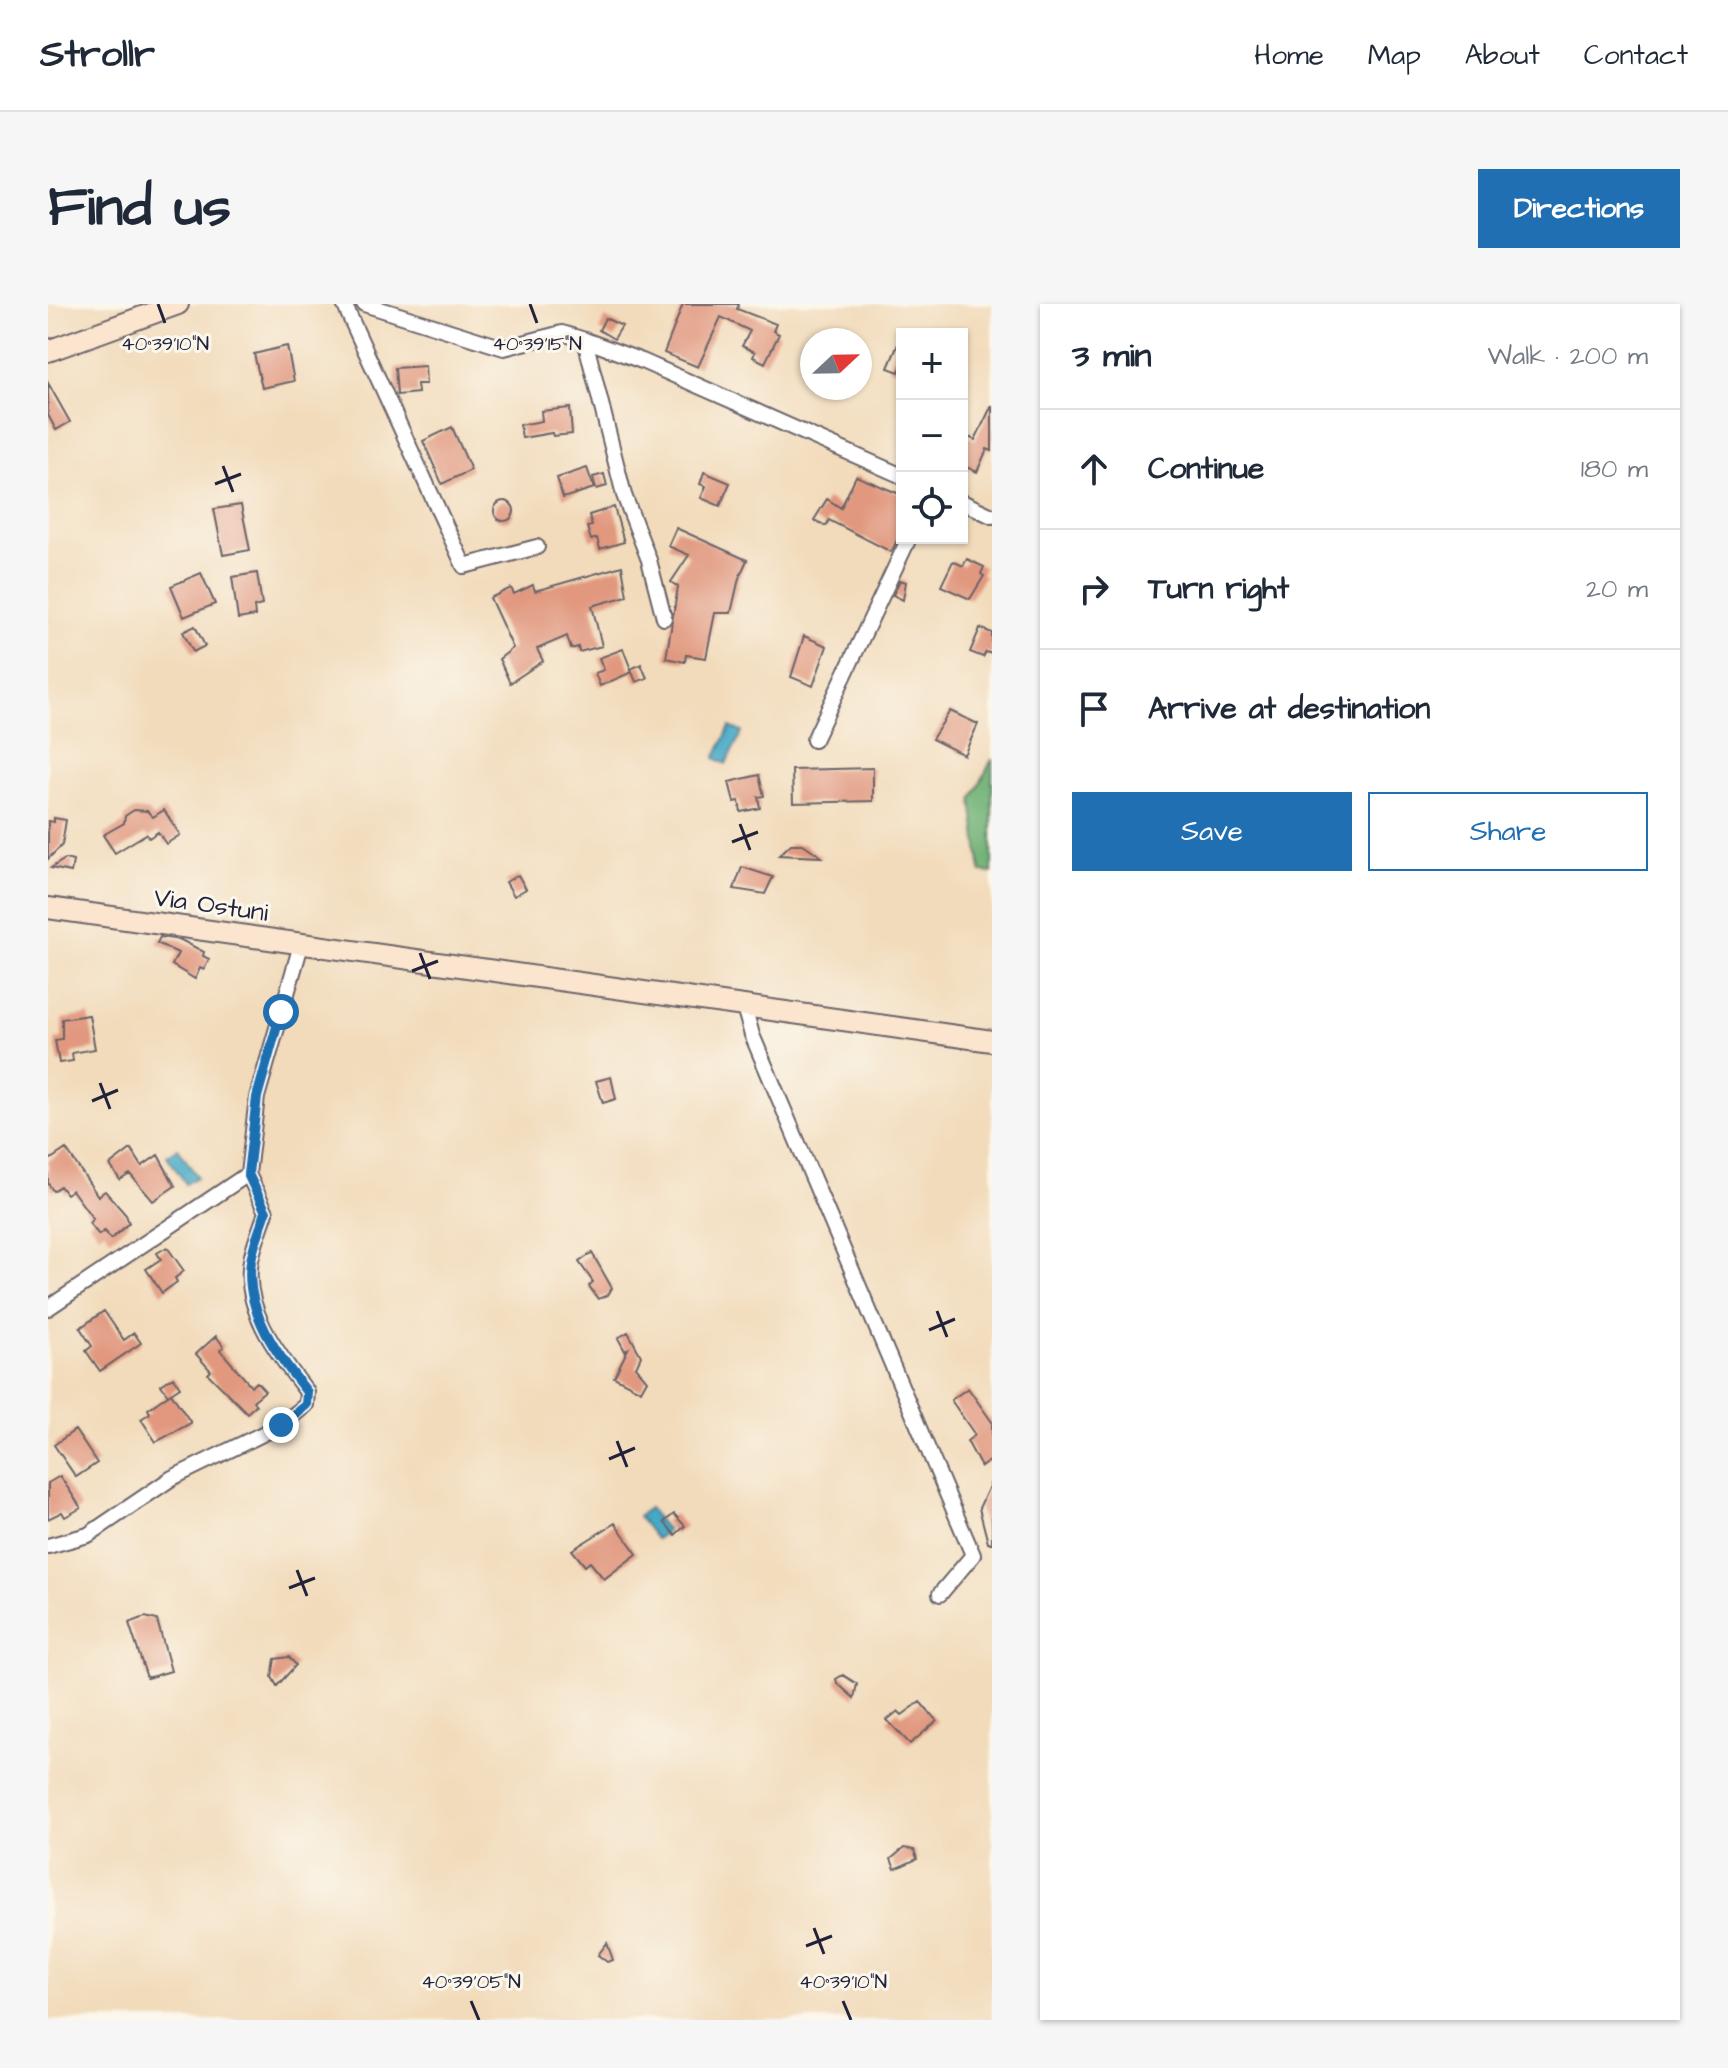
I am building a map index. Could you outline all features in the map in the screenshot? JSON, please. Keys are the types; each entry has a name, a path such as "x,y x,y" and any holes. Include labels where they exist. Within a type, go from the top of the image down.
{"main road":[{"path":"48,351 178,304"},
{"name":"Via Ostuni","path":"48,908 390,958 743,1003 992,1041"}],"street":[{"path":"344,304 464,566 537,547"},
{"path":"364,304 504,348 562,333 585,340 642,361 896,473"},
{"path":"585,340 624,495 649,560 664,618"},
{"path":"968,505 988,514 992,496"},
{"path":"814,740 906,544"},
{"path":"48,1546 88,1535 172,1478 281,1425 306,1405 307,1392 260,1322 250,1287 251,1260 266,1212 248,1174 257,1097 301,945"},
{"path":"743,1003 752,1035 973,1555 940,1594"},
{"path":"48,1308 248,1174"}],"green space":[{"path":"992,759 992,873 981,872 972,800"}],"water":[{"path":"730,727 742,732 726,764 715,758"},
{"path":"178,1148 197,1177 186,1184 167,1156"},
{"path":"649,1508 667,1531 656,1539 638,1516"}],"building":[{"path":"683,304 739,304 737,309 776,324 773,331 779,334 765,363 753,357 755,352 742,346 750,331 721,317 698,367 664,353"},
{"path":"605,318 622,326 614,339 599,330"},
{"path":"287,346 294,381 262,388 254,354"},
{"path":"896,349 896,371 888,368"},
{"path":"425,366 426,384 417,384 418,393 397,395 395,368"},
{"path":"48,383 70,422 56,430 48,415"},
{"path":"992,405 992,451 987,449 977,472 968,468 968,437 975,440"},
{"path":"570,408 572,434 553,436 552,433 522,438 520,425 542,421 541,411"},
{"path":"452,427 471,470 442,484 423,441"},
{"path":"587,468 594,488 563,498 557,478"},
{"path":"704,472 730,483 720,506 701,498 706,486 700,484"},
{"path":"604,474 607,486 596,489 593,477"},
{"path":"856,476 896,493 896,542 891,552 829,520 826,526 814,520 827,499 841,508"},
{"path":"504,501 511,504 514,511 511,518 504,521 497,518 494,511 497,504"},
{"path":"241,505 250,550 223,555 214,509"},
{"path":"614,507 624,542 600,549 597,538 591,540 587,527 592,526 589,515"},
{"path":"676,528 747,560 739,578 731,613 715,613 706,658 686,655 685,662 666,658 678,587 671,582 689,555 668,546"},
{"path":"967,559 984,567 981,574 984,576 970,599 941,586 953,561 963,566"},
{"path":"622,566 627,596 592,606 602,646 579,652 578,647 571,649 567,636 537,649 543,661 510,683 499,659 513,648 490,598 511,588 514,594 533,585 535,591"},
{"path":"201,573 215,604 184,617 171,586"},
{"path":"257,573 262,605 254,607 255,616 238,619 232,577"},
{"path":"900,580 906,582 903,600 893,595"},
{"path":"195,626 205,646 193,652 183,632"},
{"path":"980,628 992,633 992,654 986,652 983,657 970,652"},
{"path":"804,636 827,646 813,686 791,677"},
{"path":"623,649 632,672 600,686 595,673 604,670 599,658"},
{"path":"641,664 647,678 636,682 631,669"},
{"path":"950,711 978,724 964,755 932,739"},
{"path":"873,768 873,801 793,803 792,770"},
{"path":"759,775 764,796 758,797 760,808 741,812 739,801 734,802 729,782"},
{"path":"134,810 147,811 153,817 164,810 180,835 166,844 158,832 149,838 146,834 115,853 103,835 124,823 125,816"},
{"path":"54,818 66,820 62,845 48,859 48,821 54,822"},
{"path":"791,844 803,844 822,857 779,855"},
{"path":"65,859 73,861 71,872 51,868"},
{"path":"742,867 773,877 765,894 734,889"},
{"path":"518,875 526,889 514,896 506,882"},
{"path":"160,937 181,940 204,952 203,956 209,959 204,970 200,968 195,979 172,965 178,953 157,943"},
{"path":"89,1015 95,1049 72,1053 73,1061 59,1063 55,1040 62,1039 62,1019"},
{"path":"611,1077 616,1099 603,1103 596,1081"},
{"path":"66,1149 98,1196 105,1191 126,1215 129,1223 111,1239 104,1231 99,1235 89,1223 93,1219 72,1190 66,1194 60,1186 53,1191 48,1183 48,1161"},
{"path":"131,1149 142,1166 158,1155 175,1186 153,1201 130,1174 120,1180 110,1165"},
{"path":"167,1247 184,1271 175,1278 177,1282 162,1293 146,1269 161,1259 157,1253"},
{"path":"592,1253 612,1288 608,1295 598,1299 589,1286 593,1282 579,1262"},
{"path":"104,1311 124,1340 134,1333 141,1343 100,1371 86,1351 92,1346 80,1328"},
{"path":"628,1332 641,1356 636,1367 647,1380 641,1391 614,1377 628,1349 625,1351 618,1338"},
{"path":"216,1336 224,1347 220,1350 251,1386 257,1382 265,1391 253,1401 256,1405 247,1413 208,1374 211,1371 196,1354"},
{"path":"173,1377 180,1387 168,1395 161,1385"},
{"path":"968,1388 992,1422 992,1459 981,1467 967,1441 975,1435 951,1400"},
{"path":"171,1393 191,1423 156,1442 141,1419 150,1413 148,1409"},
{"path":"75,1430 97,1463 76,1477 54,1445"},
{"path":"60,1476 81,1508 65,1517 62,1512 48,1519 48,1483"},
{"path":"992,1480 992,1543 988,1543 979,1508"},
{"path":"674,1514 685,1526 675,1535 664,1522"},
{"path":"615,1523 637,1554 604,1579 590,1562 585,1566 572,1550"},
{"path":"145,1617 157,1620 171,1671 147,1678 129,1623"},
{"path":"289,1657 296,1665 277,1686 272,1677 275,1659"},
{"path":"843,1675 857,1684 854,1698 837,1683 836,1679"},
{"path":"920,1702 937,1721 910,1744 887,1720 898,1711 902,1715"},
{"path":"904,1848 914,1850 917,1859 895,1869 891,1859"},
{"path":"607,1943 613,1960 607,1962 598,1955"}],"route":[{"path":"281,1012 257,1097 248,1174 266,1212 251,1260 250,1287 260,1322 307,1392 306,1405 281,1425"}]}
